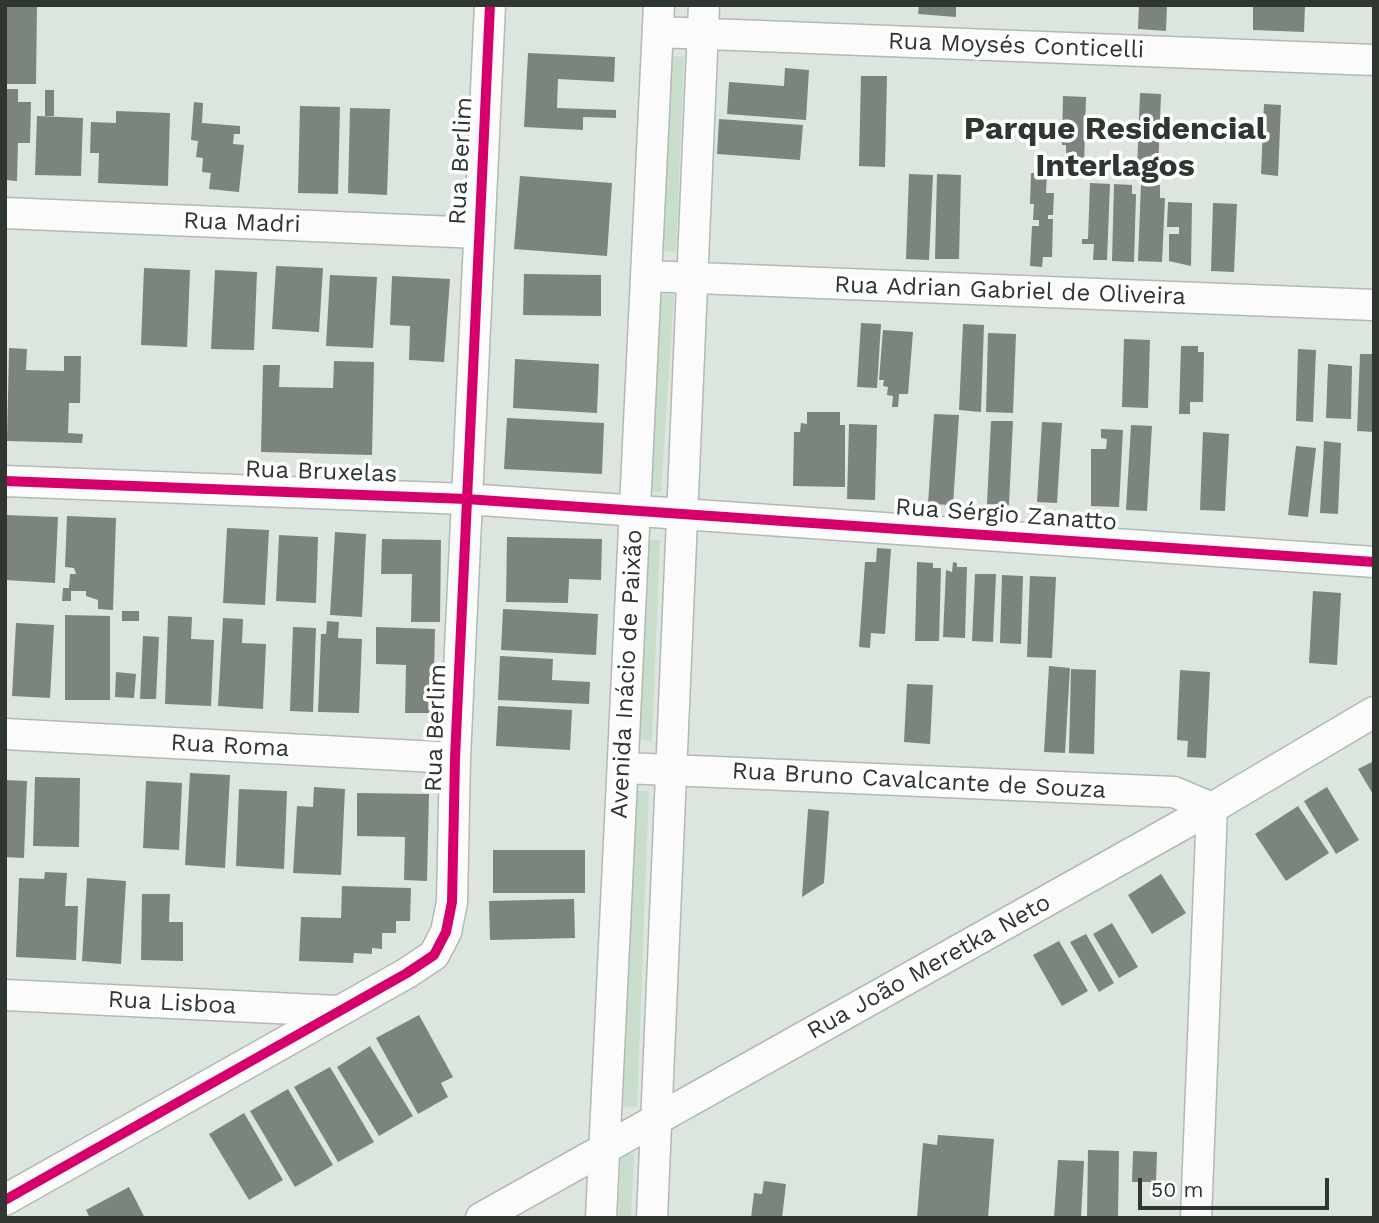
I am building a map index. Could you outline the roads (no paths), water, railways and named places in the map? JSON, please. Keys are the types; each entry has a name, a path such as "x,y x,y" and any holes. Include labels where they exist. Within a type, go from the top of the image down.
{"street":[{"name":"Rua Berlim","path":"5,1200 434,955 446,932 452,902 455,758 490,5"},
{"name":"Rua Moysés Conticelli","path":"658,18 1374,60"},
{"name":"Avenida Inácio de Paixão","path":"601,1218 658,18"},
{"name":"Avenida Inácio de Paixão","path":"652,1218 654,1120 684,514 704,19"},
{"name":"Rua Madri","path":"5,213 479,233"},
{"name":"Rua Adrian Gabriel de Oliveira","path":"646,276 1374,305"},
{"name":"Rua Bruxelas","path":"5,481 466,499 635,509"},
{"name":"Rua Sérgio Zanatto","path":"635,509 1374,562"},
{"name":"Rua João Meretka Neto","path":"481,1218 1212,808 1374,712"},
{"name":"Rua Roma","path":"5,734 455,758"},
{"name":"Rua Bruno Cavalcante de Souza","path":"624,768 1174,792 1212,808"},
{"path":"1196,1218 1212,808"},
{"name":"Rua Lisboa","path":"5,995 338,1011"}],"district":[{"name":"Parque Residencial Interlagos","path":"1115,148"}]}
